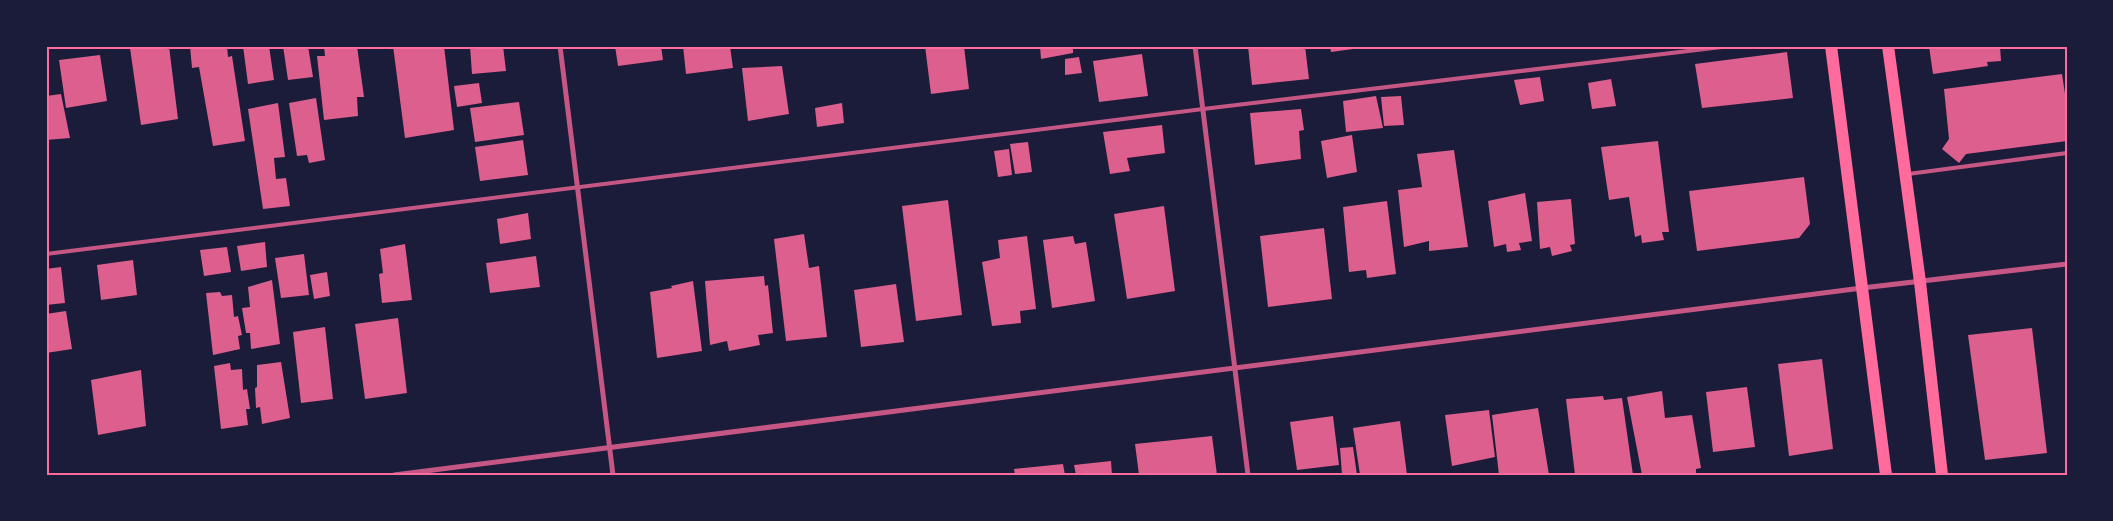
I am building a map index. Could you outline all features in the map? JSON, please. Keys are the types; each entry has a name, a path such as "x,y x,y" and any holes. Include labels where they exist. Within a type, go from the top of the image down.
{"main road":[{"path":"1831,46 1886,475"},
{"path":"1888,46 1920,282 1942,475"}],"street":[{"path":"560,46 613,475"},
{"path":"1195,46 1248,475"},
{"path":"394,475 1235,367 2067,264"}],"lane":[{"path":"46,254 1202,109 1730,46"},
{"path":"1906,174 2067,153"}],"building":[{"path":"139,46 169,46 178,119 141,125 130,48"},
{"path":"190,46 227,46 228,57 232,56 245,141 213,146 199,67 192,68"},
{"path":"243,46 269,46 274,80 248,84"},
{"path":"283,46 308,46 313,77 288,80"},
{"path":"324,46 357,46 364,97 357,97 358,116 324,120 317,56 325,56"},
{"path":"393,46 444,46 454,130 405,138"},
{"path":"470,46 503,46 506,71 472,74"},
{"path":"615,46 661,46 663,60 618,66"},
{"path":"683,46 730,46 733,68 686,74"},
{"path":"925,46 964,46 969,89 931,94"},
{"path":"1040,46 1073,46 1073,53 1041,59"},
{"path":"1248,46 1305,46 1309,79 1252,85"},
{"path":"1330,46 1353,46 1353,49 1331,52"},
{"path":"1929,46 2000,46 2001,61 1987,62 1988,66 1933,74"},
{"path":"1787,52 1793,98 1702,108 1695,64"},
{"path":"1142,54 1148,96 1099,102 1093,61"},
{"path":"100,55 107,101 66,108 59,60"},
{"path":"1079,57 1082,73 1065,75 1065,59"},
{"path":"782,66 789,114 748,121 742,68"},
{"path":"2062,74 2067,107 2067,141 1966,154 1959,163 1942,149 1949,139 1944,89"},
{"path":"1540,77 1544,101 1520,105 1514,80"},
{"path":"1611,79 1616,106 1592,109 1588,83"},
{"path":"479,83 482,103 457,107 454,86"},
{"path":"61,94 70,138 46,140 46,96"},
{"path":"1376,96 1383,128 1346,132 1343,101"},
{"path":"1401,96 1404,125 1384,126 1381,97"},
{"path":"316,98 325,160 309,163 307,155 297,156 289,103"},
{"path":"519,102 524,135 475,142 470,108"},
{"path":"278,103 285,157 274,158 276,179 286,178 290,206 263,209 248,109"},
{"path":"842,103 844,123 817,127 815,108"},
{"path":"1301,109 1304,130 1299,131 1301,159 1255,165 1250,113"},
{"path":"1162,125 1165,153 1127,158 1130,171 1110,174 1103,132"},
{"path":"1352,135 1357,172 1327,178 1321,141"},
{"path":"523,140 528,175 480,181 475,147"},
{"path":"1658,141 1669,232 1662,232 1664,240 1642,243 1641,235 1635,237 1629,197 1609,200 1601,147"},
{"path":"1028,142 1032,172 1015,174 1010,144"},
{"path":"1009,149 1012,175 998,177 994,151"},
{"path":"1454,150 1468,247 1429,251 1429,241 1404,247 1398,190 1422,187 1417,154"},
{"path":"1804,177 1810,224 1799,238 1697,251 1689,191"},
{"path":"1525,193 1532,241 1519,243 1521,250 1507,252 1506,244 1494,247 1488,201"},
{"path":"1571,199 1575,244 1570,245 1572,251 1552,256 1550,247 1540,249 1537,202"},
{"path":"948,200 962,315 916,321 902,206"},
{"path":"1387,201 1396,274 1367,278 1366,270 1349,272 1343,207"},
{"path":"1164,206 1175,291 1127,299 1114,214"},
{"path":"528,213 531,239 500,244 497,219"},
{"path":"1324,228 1332,299 1268,307 1260,236"},
{"path":"804,234 809,268 819,266 827,337 786,341 774,239"},
{"path":"1027,236 1036,309 1020,311 1021,323 992,326 982,262 1000,258 998,240"},
{"path":"1073,236 1075,244 1086,242 1095,301 1052,308 1043,240"},
{"path":"265,242 267,267 241,271 237,246"},
{"path":"405,244 412,300 382,303 379,274 383,273 380,249"},
{"path":"227,247 231,272 204,276 200,250"},
{"path":"304,254 309,295 281,298 275,258"},
{"path":"536,256 540,287 490,293 486,263"},
{"path":"133,260 137,295 101,300 97,265"},
{"path":"61,267 65,303 46,305 46,269"},
{"path":"327,272 330,296 314,299 310,275"},
{"path":"764,276 765,286 768,285 773,333 758,335 760,345 729,351 727,341 710,345 705,281"},
{"path":"272,280 280,344 251,349 250,333 246,333 242,308 250,307 248,287"},
{"path":"693,281 702,351 657,358 650,292 672,288 671,286"},
{"path":"896,284 904,342 861,347 854,290"},
{"path":"220,292 222,296 232,295 234,317 238,316 242,335 238,336 240,349 213,355 206,293"},
{"path":"66,311 72,349 46,353 46,314"},
{"path":"398,318 407,393 365,399 355,324"},
{"path":"325,327 333,399 301,403 293,332"},
{"path":"2032,328 2047,453 1985,460 1968,335"},
{"path":"1822,359 1833,449 1789,456 1778,364"},
{"path":"281,362 290,418 262,424 260,407 256,408 257,365"},
{"path":"230,363 231,370 242,369 243,390 247,389 250,409 246,409 248,425 221,429 214,366"},
{"path":"141,370 146,426 98,435 91,380"},
{"path":"1747,387 1755,447 1713,452 1706,392"},
{"path":"1662,391 1665,418 1692,415 1701,468 1696,469 1696,475 1675,475 1674,473 1642,475 1627,397"},
{"path":"1603,396 1604,400 1622,398 1633,475 1575,475 1566,399"},
{"path":"1538,408 1549,475 1499,475 1492,415"},
{"path":"1489,410 1495,457 1452,466 1445,415"},
{"path":"1333,416 1339,465 1297,470 1290,422"},
{"path":"1400,421 1407,475 1360,475 1353,428"},
{"path":"1212,436 1217,475 1139,475 1135,444"},
{"path":"1353,447 1357,475 1342,475 1340,448"},
{"path":"1111,461 1112,475 1076,475 1074,465"},
{"path":"1063,464 1065,475 1015,475 1014,469"}]}
